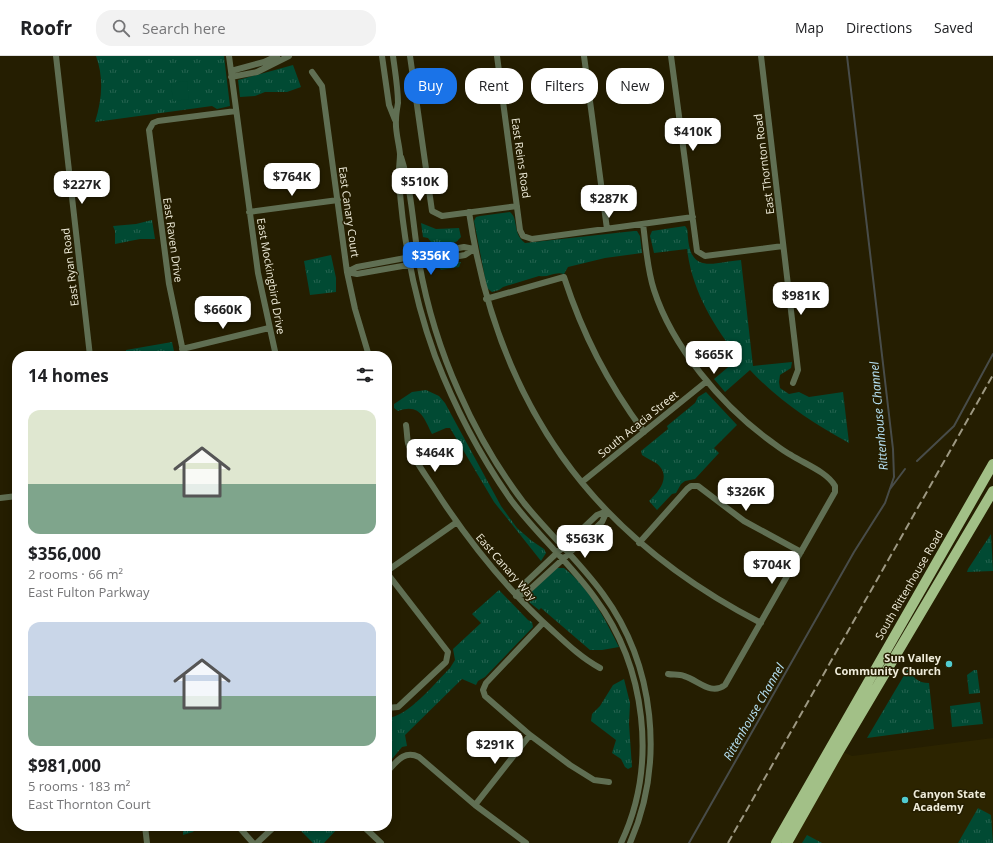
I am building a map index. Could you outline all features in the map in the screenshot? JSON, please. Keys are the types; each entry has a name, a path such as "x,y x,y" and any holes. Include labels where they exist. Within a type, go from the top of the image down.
{"main road":[{"name":"South Rittenhouse Road","path":"776,843 993,464"},
{"path":"787,843 839,750 993,491"},
{"path":"968,507 980,514"}],"street":[{"name":"East Ryan Road","path":"56,56 89,351"},
{"name":"East Mockingbird Drive","path":"229,56 258,273 275,351"},
{"path":"231,74 277,56"},
{"path":"231,74 257,72 273,66 289,56"},
{"path":"382,56 389,106 395,122 400,154 407,175 419,263 427,300 449,369 472,420 515,490 594,583 613,608 634,651 645,690 651,732 649,775 643,805 630,843"},
{"path":"393,56 398,103 395,122"},
{"path":"410,56 430,207 436,214 442,216 517,206"},
{"name":"East Reins Road","path":"497,56 520,230 525,237 532,239 607,229"},
{"path":"584,56 607,229 693,217"},
{"path":"671,56 697,247 700,254 708,256 783,246"},
{"name":"East Thornton Road","path":"761,56 798,370 793,383"},
{"name":"East Canary Court","path":"312,72 322,86 347,272 355,309 368,351"},
{"name":"East Raven Drive","path":"183,351 168,277 149,133 150,125 158,121 236,111"},
{"path":"400,154 399,178 410,265 428,335 445,380 476,446 511,500 556,554 586,586 602,608 619,638 635,685 642,722 641,762 634,805 621,843"},
{"path":"249,212 338,200"},
{"path":"469,212 474,249 486,299 504,351 524,395 560,455 606,511 640,543 695,586 761,623"},
{"path":"643,224 650,273 660,306 687,353 707,381 739,415 763,436 828,478 836,486 835,492 725,685 720,690 713,690 683,675 668,674"},
{"path":"347,272 357,266 464,247 474,249"},
{"path":"347,272 357,274 410,265 465,255 474,249"},
{"path":"486,299 564,277 575,310 601,368 623,403 644,432"},
{"path":"190,351 269,328"},
{"name":"South Acacia Street","path":"582,482 707,381"},
{"path":"392,568 457,522 417,461 408,443 406,425"},
{"path":"640,543 691,486 698,486 744,521 800,552"},
{"path":"0,498 12,497"},
{"path":"516,596 522,586 597,515 606,511"},
{"path":"516,596 526,593 562,560 602,522 606,511"},
{"name":"East Canary Way","path":"457,522 479,553 516,596 543,623"},
{"path":"392,579 421,618 446,647 448,657 398,707 392,708"},
{"path":"600,668 586,659 543,623 486,683 483,690 485,696 530,735 594,780 609,782"},
{"path":"475,805 530,735"},
{"path":"392,767 405,754 411,753 419,756 475,805 526,843"},
{"path":"146,831 147,843"},
{"path":"242,831 253,843"},
{"path":"257,843 270,831"},
{"path":"368,831 381,843"}],"shaded area":[{"name":"Canyon State Academy","path":"993,738 993,843 792,843 843,752 852,756"}],"green space":[{"path":"96,56 224,56 230,106 217,109 212,106 95,122 101,97 100,72"},
{"path":"293,65 301,87 287,92 265,92 255,96 240,97 238,80"},
{"path":"187,81 189,99 173,101 171,83"},
{"path":"510,212 513,215 518,235 525,243 637,231 640,236 642,253 605,258 568,267 564,274 558,273 539,276 492,292 487,288 474,221 476,217 480,216"},
{"path":"152,220 155,239 140,239 115,244 115,231 113,226 136,224"},
{"path":"421,223 436,229 459,228 461,237 456,242 434,246 428,238 423,237"},
{"path":"685,226 690,250 699,262 714,264 741,260 753,366 792,362 791,368 780,375 779,382 780,388 789,394 799,392 809,397 843,392 849,443 796,411 772,392 750,370 725,392 714,379 739,358 712,320 705,307 694,279 687,249 654,253 650,236 652,231"},
{"path":"331,255 336,278 336,292 310,295 304,261"},
{"path":"461,262 459,267 441,270 438,266"},
{"path":"172,342 174,351 126,351"},
{"path":"426,390 439,396 445,403 501,506 517,528 544,549 546,553 541,561 494,502 450,428 446,428 432,434 424,418 416,411 405,409 398,411 394,408 394,404 412,392"},
{"path":"706,392 737,425 714,448 719,453 695,479 685,481 681,484 676,493 672,494 657,510 649,501 657,493 663,483 663,473 661,468 656,463 642,455 641,451 668,429 667,426 695,403 698,397"},
{"path":"991,534 993,571 967,572 968,569"},
{"path":"557,568 564,568 589,594 619,647 602,650 590,650 541,608 539,610 529,602 530,593"},
{"path":"499,590 528,620 532,622 533,627 485,677 478,681 476,685 462,679 405,735 407,746 402,747 392,759 392,717 404,712 412,706 450,668 455,660 453,649 481,623 472,614"},
{"path":"909,667 911,674 918,681 929,683 934,729 867,738"},
{"path":"974,670 977,670 980,693 969,694 967,675"},
{"path":"624,679 630,703 629,724 632,767 628,769 625,767 621,759 612,753 616,740 591,721 592,714 600,706 613,685"},
{"path":"980,702 983,724 952,727 950,706"},
{"path":"978,808 991,815 993,843 958,843"},
{"path":"183,831 194,831 193,832 183,835"},
{"path":"301,831 335,831 324,843 313,843"},
{"path":"807,835 822,843 802,843"}],"waterway":[{"name":"Rittenhouse Channel","path":"689,843 854,552 885,503 894,477 893,449 847,56"},
{"path":"917,461 954,426 993,354"},
{"name":"Rittenhouse Channel","path":"890,489 905,469"}],"railway":[{"path":"728,843 993,375"}],"place":[{"name":"Sun Valley Community Church","path":"949,664"},
{"name":"Canyon State Academy","path":"905,800"}]}
